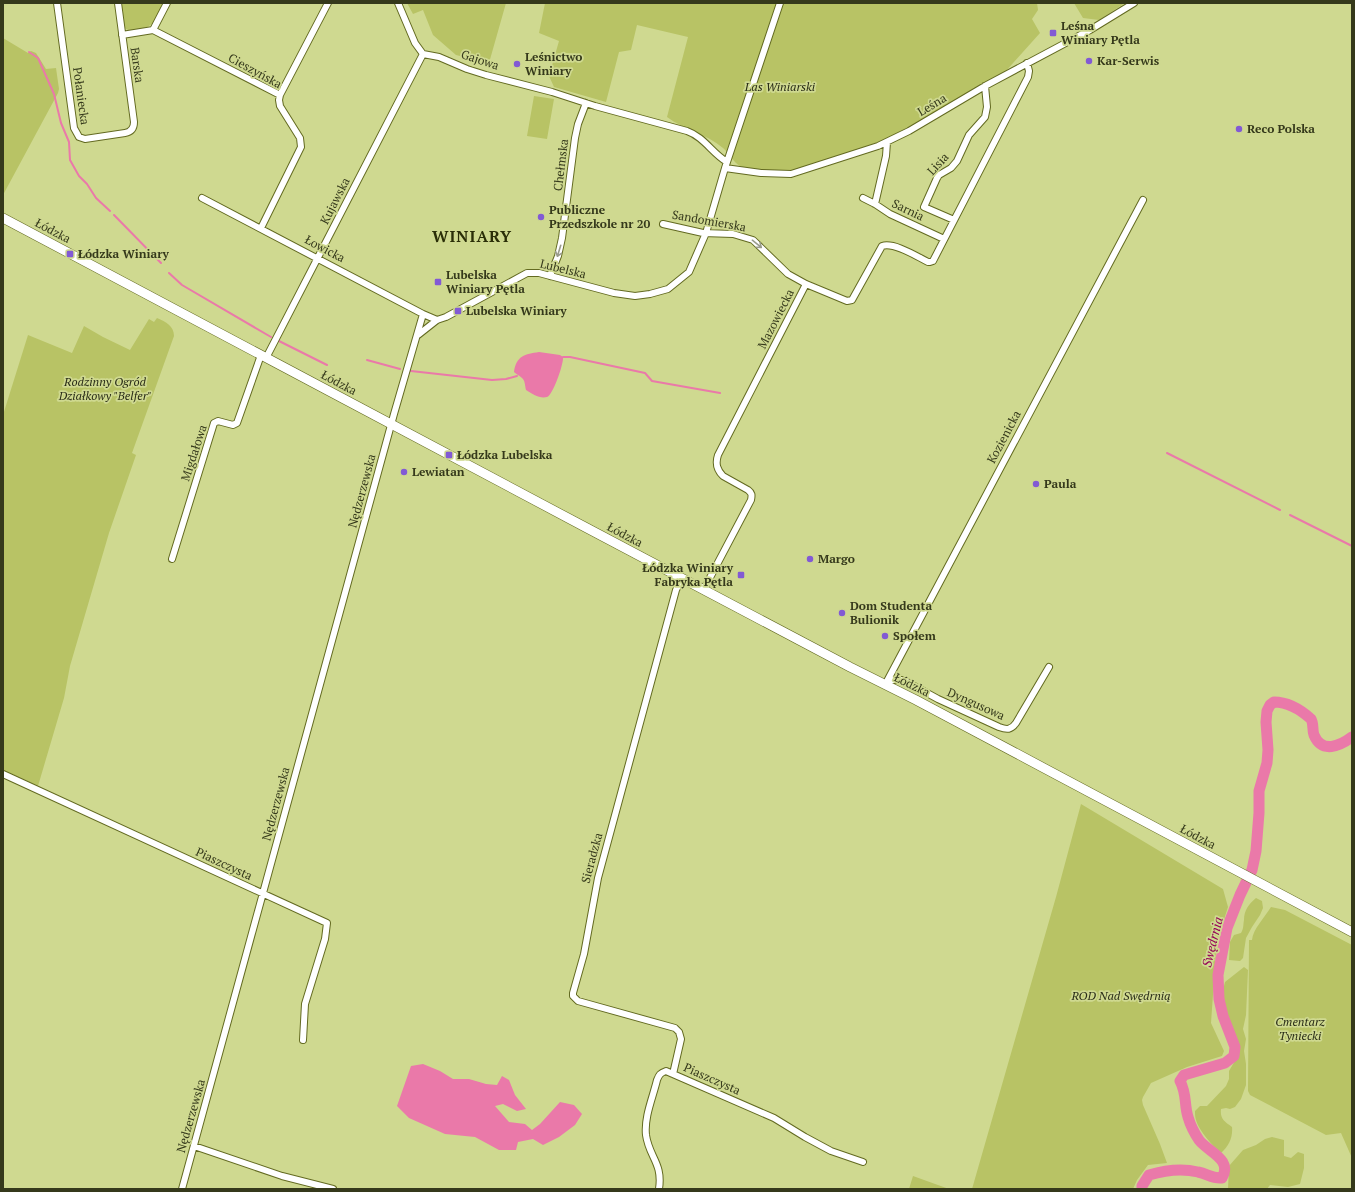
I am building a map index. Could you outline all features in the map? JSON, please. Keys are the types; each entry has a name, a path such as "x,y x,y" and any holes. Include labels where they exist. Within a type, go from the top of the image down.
{"main road":[{"name":"Łódzka","path":"3,218 682,578 886,682 928,706 1352,932"}],"street":[{"name":"Połaniecka","path":"57,3 76,134 81,138 88,138 125,134 132,130"},
{"name":"Barska","path":"118,3 134,122 132,130"},
{"path":"122,35 153,30 167,3"},
{"path":"280,95 328,3"},
{"path":"398,3 414,43 423,54"},
{"name":"Lubelska","path":"416,338 437,320 446,317 528,273 534,272 624,294 640,295 655,293 671,287 689,272 706,233 726,165 780,3"},
{"name":"Leśna","path":"726,165 767,174 790,174 887,142 921,124 985,86 1090,30 1134,3"},
{"name":"Cieszyńska","path":"153,30 280,95 280,106 300,138 301,147 261,228"},
{"name":"Gajowa","path":"423,54 439,57 474,71 552,92 586,103"},
{"name":"Kujawska","path":"264,356 318,258 423,54"},
{"name":"Mazowiecka","path":"704,589 752,496 748,490 720,473 716,466 718,455 806,284 848,300 852,300 882,246 888,245 897,247 930,262 933,261 1028,76 1029,71 1027,64"},
{"name":"Lisia","path":"954,220 924,207 937,178 951,168 957,161 969,135 985,117 987,107 985,86"},
{"path":"586,103 692,132 700,138 726,165"},
{"name":"Chełmska","path":"550,276 561,247 575,138 578,124 586,103"},
{"path":"875,204 886,156 887,142"},
{"name":"Łowicka","path":"202,198 437,320"},
{"name":"Sarnia","path":"863,198 890,214 944,239"},
{"name":"Kozienicka","path":"886,682 1142,200"},
{"name":"Sandomierska","path":"663,224 706,233 733,234 752,240 782,269 806,284"},
{"path":"392,424 423,314"},
{"name":"Migdałowa","path":"172,559 214,423 218,421 233,425 237,423 264,356"},
{"name":"Nędzerzewska","path":"182,1189 392,424"},
{"name":"Sieradzka","path":"673,1074 681,1039 679,1032 675,1028 578,1001 573,996 573,993 584,954 598,878 675,594 682,578"},
{"name":"Dyngusowa","path":"886,682 901,680 905,681 999,728 1008,730 1016,723 1049,667"},
{"name":"Piaszczysta","path":"3,774 328,923 325,939 307,997 304,1012 302,1040"},
{"name":"Piaszczysta","path":"659,1189 660,1174 648,1143 646,1124 659,1075 666,1071 774,1118 805,1137 837,1153 863,1162"},
{"path":"194,1146 282,1176 333,1189"}],"green space":[{"path":"121,3 163,3 151,25 142,29 130,31 124,27"},
{"path":"407,3 506,3 489,63 456,55 433,35 423,10 413,14"},
{"name":"Las Winiarski","path":"545,3 1037,3 1038,10 1032,19 1040,33 1005,72 886,139 795,170 767,171 744,168 740,166 717,143 667,117 688,37 637,25 631,50 619,52 606,102 554,87 549,76 559,41 539,33"},
{"path":"1074,3 1125,3 1099,20 1083,18"},
{"path":"3,38 28,53 31,51 36,53 46,69 56,68 59,89 3,195"},
{"path":"534,96 554,99 547,139 527,136"},
{"name":"Rodzinny Ogród Działkowy \"Belfer\"","path":"157,318 171,327 174,336 132,453 136,455 109,533 70,666 64,698 38,786 3,770 3,415 28,335 72,353 84,326 130,350 149,319 154,322"},
{"name":"ROD Nad Swędrnią","path":"1081,804 1223,889 1228,907 1220,932 1216,952 1211,1023 1224,1051 1222,1056 1187,1067 1151,1083 1143,1097 1143,1105 1167,1163 1148,1165 1137,1180 1133,1189 972,1189 1056,897"},
{"path":"1256,898 1262,901 1263,908 1246,938 1243,958 1240,961 1229,960 1230,942 1234,935 1241,933 1246,910"},
{"name":"Cmentarz Tyniecki","path":"1271,907 1285,910 1352,945 1352,1158 1341,1133 1326,1135 1250,1095 1248,1091 1249,940 1252,940 1257,927"},
{"path":"1244,967 1248,970 1246,1015 1243,1029 1246,1039 1244,1051 1246,1064 1246,1085 1241,1099 1235,1107 1230,1109 1221,1109 1222,1118 1232,1127 1232,1134 1230,1141 1221,1153 1200,1129 1195,1111 1200,1106 1207,1106 1226,1086 1229,1079 1229,1071 1236,1059 1238,1043 1227,1015 1224,1004 1223,990 1225,982"},
{"path":"1272,1137 1284,1140 1284,1156 1291,1158 1298,1152 1304,1154 1304,1168 1300,1184 1288,1187 1270,1185 1267,1189 1228,1189 1229,1166 1243,1150"},
{"path":"913,1176 949,1189 909,1189"}],"shaded area":[{"path":"539,352 560,355 563,357 558,378 552,391 547,397 536,396 526,390 523,379 514,372 519,359 525,355"},
{"path":"423,1064 440,1071 453,1079 469,1079 486,1084 497,1085 502,1076 509,1080 515,1095 526,1109 517,1111 503,1104 495,1106 509,1122 525,1124 532,1130 540,1124 560,1102 574,1105 582,1114 575,1125 559,1137 543,1145 533,1139 518,1142 516,1150 499,1150 475,1137 445,1134 409,1118 397,1106 411,1066"}],"waterway":[{"path":"29,52 38,58 54,94 61,123 69,142 70,160 79,176 87,184 96,198 110,211"},
{"path":"114,215 161,263"},
{"path":"169,273 182,285 271,337"},
{"path":"279,341 327,365"},
{"path":"563,357 570,357 645,373 652,381 720,393"},
{"path":"367,360 400,369"},
{"path":"411,371 492,380 506,379 517,376"},
{"path":"1167,453 1280,510"},
{"path":"1290,515 1352,546"},
{"name":"Swędrnia","path":"1142,1189 1142,1186 1149,1175 1161,1172 1186,1170 1222,1178 1225,1171 1222,1161 1199,1140 1193,1129 1188,1117 1184,1090 1180,1081 1184,1075 1225,1063 1234,1056 1235,1047 1223,1016 1219,999 1218,975 1227,928 1252,870 1256,851 1259,791 1267,763 1267,711 1270,705 1274,702 1284,703 1299,710 1311,719 1314,735 1317,741 1322,745 1337,745 1352,737"}],"place":[{"name":"Leśna Winiary Pętla","path":"1053,33"},
{"name":"Kar-Serwis","path":"1089,61"},
{"name":"Leśnictwo Winiary","path":"517,64"},
{"name":"Reco Polska","path":"1239,129"},
{"name":"Publiczne Przedszkole nr 20","path":"541,217"},
{"name":"Łódzka Winiary","path":"70,254"},
{"name":"Lubelska Winiary Pętla","path":"438,282"},
{"name":"Lubelska Winiary","path":"458,311"},
{"name":"Łódzka Lubelska","path":"449,455"},
{"name":"Lewiatan","path":"404,472"},
{"name":"Paula","path":"1036,484"},
{"name":"Margo","path":"810,559"},
{"name":"Łódzka Winiary Fabryka Pętla","path":"741,575"},
{"name":"Dom Studenta Bulionik","path":"842,613"},
{"name":"Społem","path":"885,636"}],"district":[{"name":"WINIARY","path":"472,236"}]}
